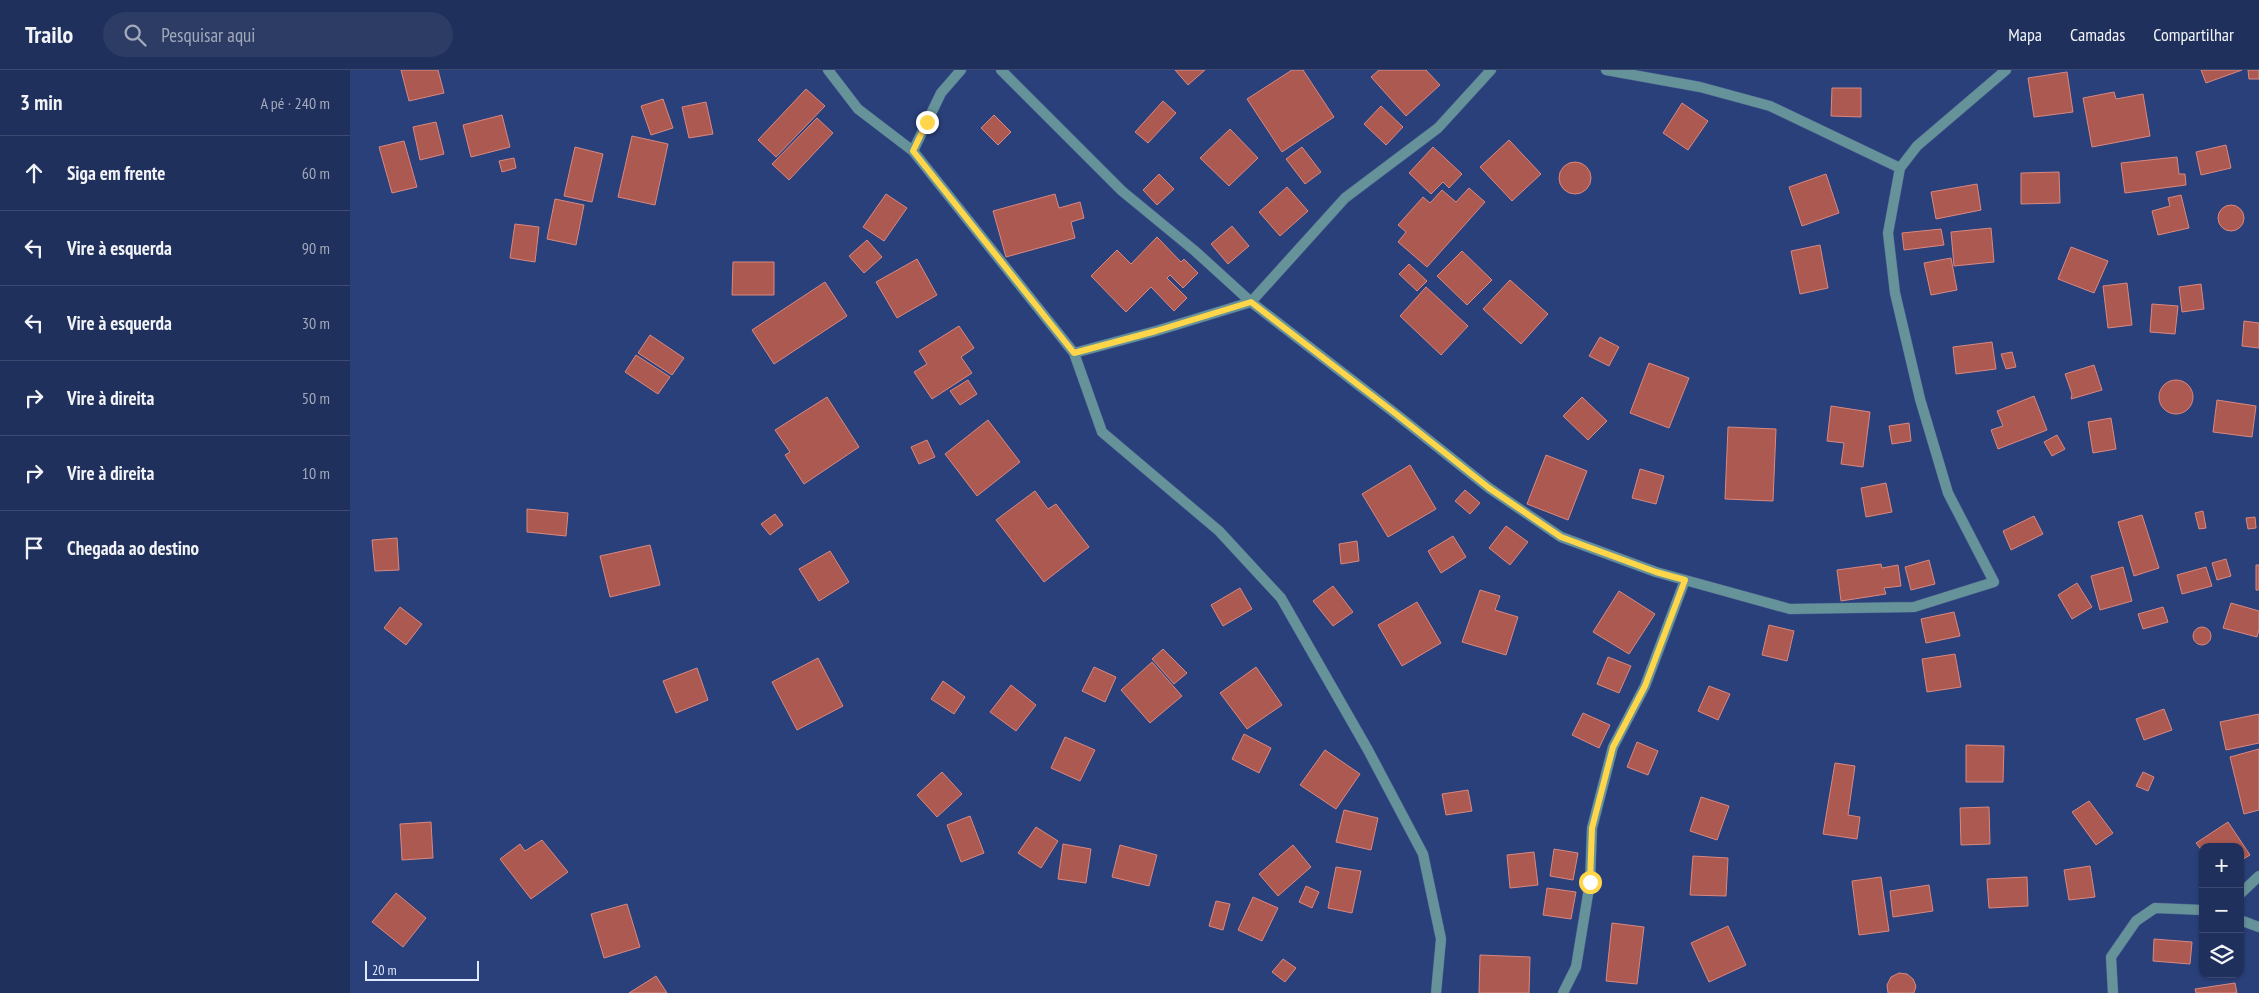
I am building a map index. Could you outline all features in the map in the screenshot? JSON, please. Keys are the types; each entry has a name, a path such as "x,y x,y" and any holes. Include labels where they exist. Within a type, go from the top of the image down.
{"street":[{"path":"828,70 858,109 913,151 1074,353 1102,432 1219,531 1281,598 1368,750 1423,854 1441,939 1436,993"},
{"path":"913,151 941,93 961,70"},
{"path":"1001,70 1122,191 1195,251 1251,302 1489,488 1561,537 1656,572 1790,609 1914,608 1994,582 1948,493 1920,399 1895,293 1888,233 1900,168 1917,146 2006,70"},
{"path":"1074,353 1156,331 1251,302 1344,198 1438,128 1491,70"},
{"path":"1606,70 1700,87 1770,106 1900,168"},
{"path":"1563,993 1576,967 1590,882 1592,828 1613,747 1645,686 1685,580"},
{"path":"2244,890 2259,876"},
{"path":"2114,993 2111,957 2136,920 2155,908 2199,910"},
{"path":"2244,921 2259,927"}],"building":[{"path":"401,70 438,70 444,93 409,101"},
{"path":"1175,70 1205,70 1188,85"},
{"path":"1292,70 1303,70 1334,117 1282,152 1247,99"},
{"path":"1379,70 1426,70 1440,85 1406,116 1371,77"},
{"path":"2201,70 2242,70 2206,83"},
{"path":"2248,70 2259,70 2259,79 2249,79"},
{"path":"2067,72 2073,112 2034,117 2028,78"},
{"path":"1832,88 1861,88 1861,117 1831,116"},
{"path":"806,89 825,106 776,157 758,140"},
{"path":"2114,92 2116,99 2143,94 2150,136 2092,147 2083,98"},
{"path":"663,99 673,128 651,135 641,106"},
{"path":"1163,101 1176,113 1148,143 1135,132"},
{"path":"706,102 713,134 689,138 682,107"},
{"path":"1682,103 1708,121 1688,150 1663,133"},
{"path":"1381,106 1403,127 1386,145 1364,124"},
{"path":"502,115 510,147 471,157 463,125"},
{"path":"994,115 1011,132 998,145 981,128"},
{"path":"817,118 833,133 789,180 772,164"},
{"path":"436,122 444,154 420,160 413,127"},
{"path":"1230,129 1258,158 1229,186 1200,158"},
{"path":"632,136 668,144 655,205 618,197"},
{"path":"1509,140 1541,174 1512,201 1480,167"},
{"path":"404,141 417,187 392,193 379,147"},
{"path":"2226,145 2231,168 2201,175 2196,152"},
{"path":"575,147 603,154 592,202 564,196"},
{"path":"1302,147 1321,172 1305,184 1286,159"},
{"path":"1433,147 1462,174 1449,188 1443,182 1431,194 1409,173"},
{"path":"2177,157 2179,174 2185,174 2186,185 2125,193 2121,163"},
{"path":"514,158 516,168 502,172 499,161"},
{"path":"1575,162 1587,166 1591,178 1587,190 1575,194 1563,190 1559,178 1563,166"},
{"path":"2059,172 2060,203 2021,204 2021,173"},
{"path":"1159,174 1174,189 1157,205 1143,190"},
{"path":"1826,174 1839,213 1802,226 1789,187"},
{"path":"1977,184 1981,210 1936,219 1931,192"},
{"path":"1287,187 1308,211 1280,236 1259,212"},
{"path":"1469,188 1485,202 1427,267 1398,242 1406,232 1398,225 1423,197 1430,203 1442,190 1456,202"},
{"path":"886,194 907,208 884,241 863,227"},
{"path":"1055,194 1059,208 1080,202 1084,218 1071,222 1075,238 1006,257 993,211"},
{"path":"2181,195 2189,228 2158,235 2152,211 2170,206 2168,198"},
{"path":"555,199 584,205 576,245 547,239"},
{"path":"2231,205 2240,209 2244,218 2240,227 2231,231 2222,227 2218,218 2222,209"},
{"path":"515,224 539,227 535,262 510,258"},
{"path":"1232,226 1249,246 1228,264 1211,244"},
{"path":"1991,228 1994,262 1954,266 1951,232"},
{"path":"1941,229 1944,245 1904,250 1902,233"},
{"path":"1157,237 1181,262 1184,259 1198,273 1183,288 1170,275 1167,278 1187,298 1174,311 1151,287 1126,312 1091,276 1117,250 1131,264"},
{"path":"867,240 882,257 864,273 849,256"},
{"path":"1820,245 1828,288 1800,294 1791,251"},
{"path":"2071,247 2108,261 2094,293 2058,279"},
{"path":"1462,251 1492,280 1467,305 1437,276"},
{"path":"1951,258 1957,290 1931,295 1924,263"},
{"path":"917,259 937,295 897,318 876,282"},
{"path":"733,262 774,262 774,295 732,295"},
{"path":"1409,264 1427,281 1417,291 1399,274"},
{"path":"1510,280 1548,314 1521,344 1483,309"},
{"path":"825,282 847,316 774,364 752,330"},
{"path":"2127,283 2132,325 2108,328 2103,286"},
{"path":"2201,284 2204,309 2182,312 2179,287"},
{"path":"1426,287 1468,326 1441,355 1400,316"},
{"path":"2152,304 2178,306 2175,334 2150,332"},
{"path":"2244,321 2259,323 2259,348 2242,346"},
{"path":"959,326 974,348 961,357 972,373 932,399 914,372 927,364 919,351"},
{"path":"650,335 684,358 672,375 638,353"},
{"path":"1600,337 1619,347 1609,366 1589,356"},
{"path":"1992,342 1996,369 1956,374 1953,347"},
{"path":"2012,352 2016,367 2006,369 2001,354"},
{"path":"636,355 670,377 658,394 625,372"},
{"path":"1649,363 1689,378 1669,428 1630,413"},
{"path":"2094,365 2102,390 2071,399 2072,394 2065,374"},
{"path":"968,380 977,394 960,405 950,391"},
{"path":"2176,380 2183,381 2188,385 2192,390 2192,404 2188,409 2183,413 2176,414 2169,413 2164,409 2160,404 2159,397 2160,390 2164,385 2169,381"},
{"path":"2034,396 2047,430 1998,449 1991,430 2003,426 1997,411"},
{"path":"827,397 859,447 804,484 785,455 790,452 775,430"},
{"path":"1582,397 1607,421 1588,440 1563,416"},
{"path":"2217,400 2256,406 2252,437 2213,432"},
{"path":"1831,406 1870,412 1863,467 1841,464 1844,443 1827,441"},
{"path":"2111,418 2116,449 2093,453 2088,422"},
{"path":"988,420 1020,462 977,496 945,454"},
{"path":"1909,423 1911,441 1892,444 1889,426"},
{"path":"1728,427 1776,429 1773,501 1725,499"},
{"path":"2057,435 2065,449 2052,456 2044,442"},
{"path":"927,440 935,457 919,464 911,447"},
{"path":"1546,455 1587,471 1568,520 1527,504"},
{"path":"1410,465 1436,509 1388,537 1362,494"},
{"path":"1640,469 1664,476 1656,504 1632,498"},
{"path":"1886,483 1892,512 1866,517 1861,488"},
{"path":"1465,490 1480,503 1470,514 1455,501"},
{"path":"1035,491 1048,509 1056,504 1089,547 1044,582 996,520"},
{"path":"527,509 568,513 566,536 527,532"},
{"path":"2203,511 2206,528 2199,529 2195,513"},
{"path":"775,514 783,525 770,535 761,524"},
{"path":"2142,515 2159,568 2134,576 2118,522"},
{"path":"2034,516 2043,534 2011,550 2003,531"},
{"path":"2255,517 2256,528 2248,529 2246,518"},
{"path":"1506,526 1528,542 1510,565 1489,548"},
{"path":"1453,536 1466,557 1441,573 1428,551"},
{"path":"397,538 399,570 375,571 372,540"},
{"path":"1357,541 1359,561 1341,564 1339,544"},
{"path":"650,545 660,585 610,597 600,556"},
{"path":"830,551 849,582 819,601 799,569"},
{"path":"2226,559 2231,576 2217,580 2212,563"},
{"path":"1929,560 1935,584 1911,590 1905,567"},
{"path":"1881,564 1882,568 1898,565 1901,586 1884,588 1886,594 1841,601 1837,570"},
{"path":"2256,565 2259,565 2259,590 2256,590"},
{"path":"2123,567 2132,601 2100,610 2091,576"},
{"path":"2206,567 2212,586 2182,594 2177,575"},
{"path":"2077,583 2092,607 2072,619 2058,595"},
{"path":"1333,586 1353,612 1333,626 1313,601"},
{"path":"1240,588 1252,609 1223,626 1211,605"},
{"path":"1480,590 1500,596 1495,610 1518,617 1506,655 1462,642"},
{"path":"1619,591 1655,614 1629,654 1593,632"},
{"path":"1417,602 1441,643 1402,666 1378,625"},
{"path":"2231,603 2259,611 2257,637 2223,628"},
{"path":"400,607 422,624 406,645 384,628"},
{"path":"2163,607 2168,622 2143,629 2138,614"},
{"path":"1954,612 1960,636 1926,643 1921,619"},
{"path":"1769,625 1794,631 1787,661 1762,655"},
{"path":"2202,627 2208,630 2211,636 2208,642 2202,645 2196,642 2193,636 2196,630"},
{"path":"1163,649 1187,673 1174,684 1152,659"},
{"path":"1955,654 1961,687 1927,692 1922,659"},
{"path":"1608,657 1631,666 1619,693 1597,684"},
{"path":"818,658 843,706 797,730 772,682"},
{"path":"1152,662 1182,696 1150,723 1121,690"},
{"path":"1094,667 1116,677 1105,702 1082,691"},
{"path":"1256,667 1282,705 1247,729 1220,693"},
{"path":"697,668 708,700 676,713 663,681"},
{"path":"943,681 965,697 954,714 931,699"},
{"path":"1011,685 1036,705 1016,731 990,712"},
{"path":"1709,686 1730,694 1718,720 1698,711"},
{"path":"2164,709 2172,730 2144,740 2136,719"},
{"path":"1583,713 1610,725 1599,748 1572,735"},
{"path":"2259,714 2259,743 2226,750 2220,722"},
{"path":"1244,734 1271,748 1259,773 1232,759"},
{"path":"1065,737 1095,750 1080,781 1051,768"},
{"path":"1637,742 1658,751 1648,775 1627,767"},
{"path":"1966,745 2004,746 2003,782 1966,782"},
{"path":"2259,749 2259,810 2244,814 2230,757"},
{"path":"1325,750 1360,774 1336,809 1300,785"},
{"path":"1835,763 1855,766 1848,815 1860,817 1857,839 1823,834"},
{"path":"942,772 962,794 937,817 917,795"},
{"path":"2143,772 2154,777 2148,791 2136,786"},
{"path":"1468,790 1472,811 1446,815 1442,794"},
{"path":"1701,797 1729,806 1717,840 1690,831"},
{"path":"2089,801 2113,833 2096,845 2072,812"},
{"path":"1989,807 1990,844 1961,845 1960,808"},
{"path":"1344,810 1378,818 1371,850 1336,842"},
{"path":"970,816 984,853 961,862 947,825"},
{"path":"431,822 433,858 402,860 400,824"},
{"path":"2228,822 2242,843 2199,843 2199,847 2196,843"},
{"path":"1036,827 1058,841 1041,868 1018,853"},
{"path":"542,840 568,872 531,899 500,859 520,844 525,851"},
{"path":"1063,844 1091,849 1086,883 1058,879"},
{"path":"1120,845 1157,855 1149,886 1112,877"},
{"path":"1293,845 1311,867 1278,896 1259,874"},
{"path":"2244,846 2250,855 2244,859"},
{"path":"1554,849 1578,853 1573,880 1550,876"},
{"path":"1534,852 1538,885 1510,888 1507,855"},
{"path":"1693,856 1728,858 1726,896 1690,895"},
{"path":"2090,866 2095,897 2069,900 2064,870"},
{"path":"1336,867 1361,871 1352,913 1328,908"},
{"path":"1881,877 1889,931 1859,935 1852,881"},
{"path":"2027,877 2028,906 1989,908 1987,879"},
{"path":"1929,885 1933,911 1893,917 1890,891"},
{"path":"1306,886 1319,892 1312,908 1299,902"},
{"path":"1547,888 1576,892 1571,919 1543,915"},
{"path":"396,893 426,918 403,947 372,922"},
{"path":"1253,897 1278,908 1262,941 1238,930"},
{"path":"1216,901 1230,904 1223,930 1209,926"},
{"path":"627,904 640,947 604,958 591,914"},
{"path":"1612,923 1644,927 1637,984 1606,981"},
{"path":"1728,926 1746,965 1709,982 1691,943"},
{"path":"2154,939 2192,942 2190,964 2153,961"},
{"path":"1480,955 1530,957 1529,993 1479,993"},
{"path":"1283,959 1296,968 1285,982 1272,972"},
{"path":"1899,973 1907,974 1913,979 1916,986 1914,993 1888,993 1887,985 1891,977"},
{"path":"656,976 667,993 629,993"},
{"path":"2235,983 2237,993 2196,993 2195,989"}],"route":[{"path":"927,122 913,151 1074,353 1156,331 1251,302 1489,488 1561,537 1656,572 1685,580 1645,686 1613,747 1592,828 1590,882"}]}
